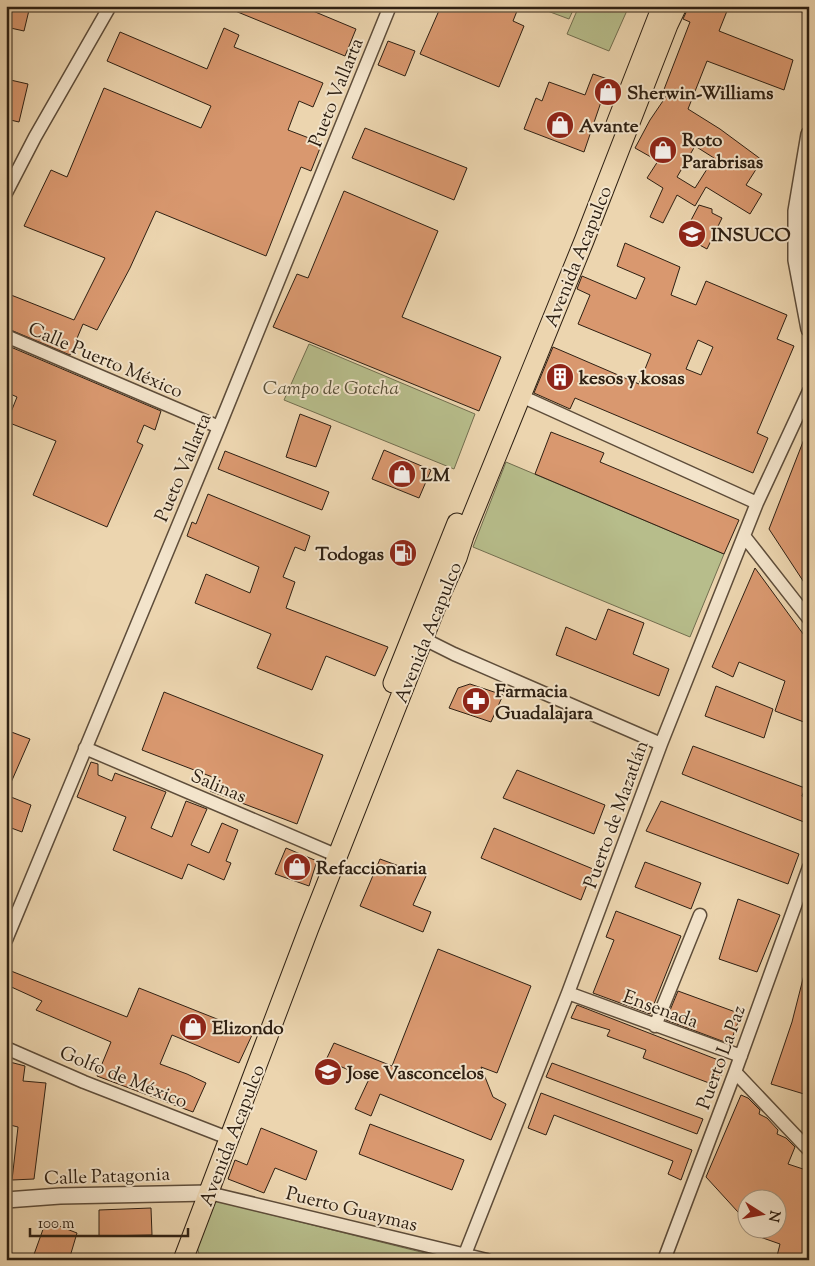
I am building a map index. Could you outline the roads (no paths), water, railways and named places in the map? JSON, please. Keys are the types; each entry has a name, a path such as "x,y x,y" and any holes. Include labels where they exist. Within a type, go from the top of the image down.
{"main road":[{"name":"Avenida Acapulco","path":"183,1260 203,1192 223,1136 333,853 434,578 556,276 662,6"},
{"name":"Avenida Acapulco","path":"333,853 457,558 467,527 649,78 668,25 678,6"},
{"name":"Avenida Acapulco","path":"171,1260 203,1192"}],"street":[{"path":"6,193 35,137 110,6"},
{"name":"Pueto Vallarta","path":"6,940 219,427 390,6"},
{"path":"809,134 796,210 796,260 809,329"},
{"name":"Calle Puerto México","path":"6,336 219,427"},
{"name":"Puerto de Mazatlán","path":"465,1254 568,993 661,744 757,503 809,391"},
{"path":"521,396 757,503"},
{"path":"744,536 809,619"},
{"path":"424,639 454,654 661,744"},
{"name":"Salinas","path":"85,748 333,853"},
{"name":"Puerto La Paz","path":"664,1260 741,1056 809,866"},
{"path":"655,1026 700,915"},
{"name":"Ensenada","path":"568,993 741,1056"},
{"name":"Golfo de México","path":"6,1048 84,1082 223,1136"},
{"path":"735,1072 809,1150"},
{"name":"Puerto Guaymas","path":"203,1192 486,1260"},
{"name":"Calle Patagonia","path":"6,1200 60,1196 203,1192"}],"place":[{"name":"Sherwin-Williams","path":"608,92"},
{"name":"Avante","path":"560,125"},
{"name":"Roto Parabrisas","path":"663,150"},
{"name":"INSUCO","path":"692,234"},
{"name":"kesos y kosas","path":"560,377"},
{"name":"LM","path":"402,474"},
{"name":"Todogas","path":"403,553"},
{"name":"Farmacia Guadalajara","path":"476,701"},
{"name":"Refaccionaria","path":"297,867"},
{"name":"Elizondo","path":"193,1027"},
{"name":"Jose Vasconcelos","path":"328,1072"}],"park label":[{"name":"Campo de Gotcha","path":"331,387"}]}
